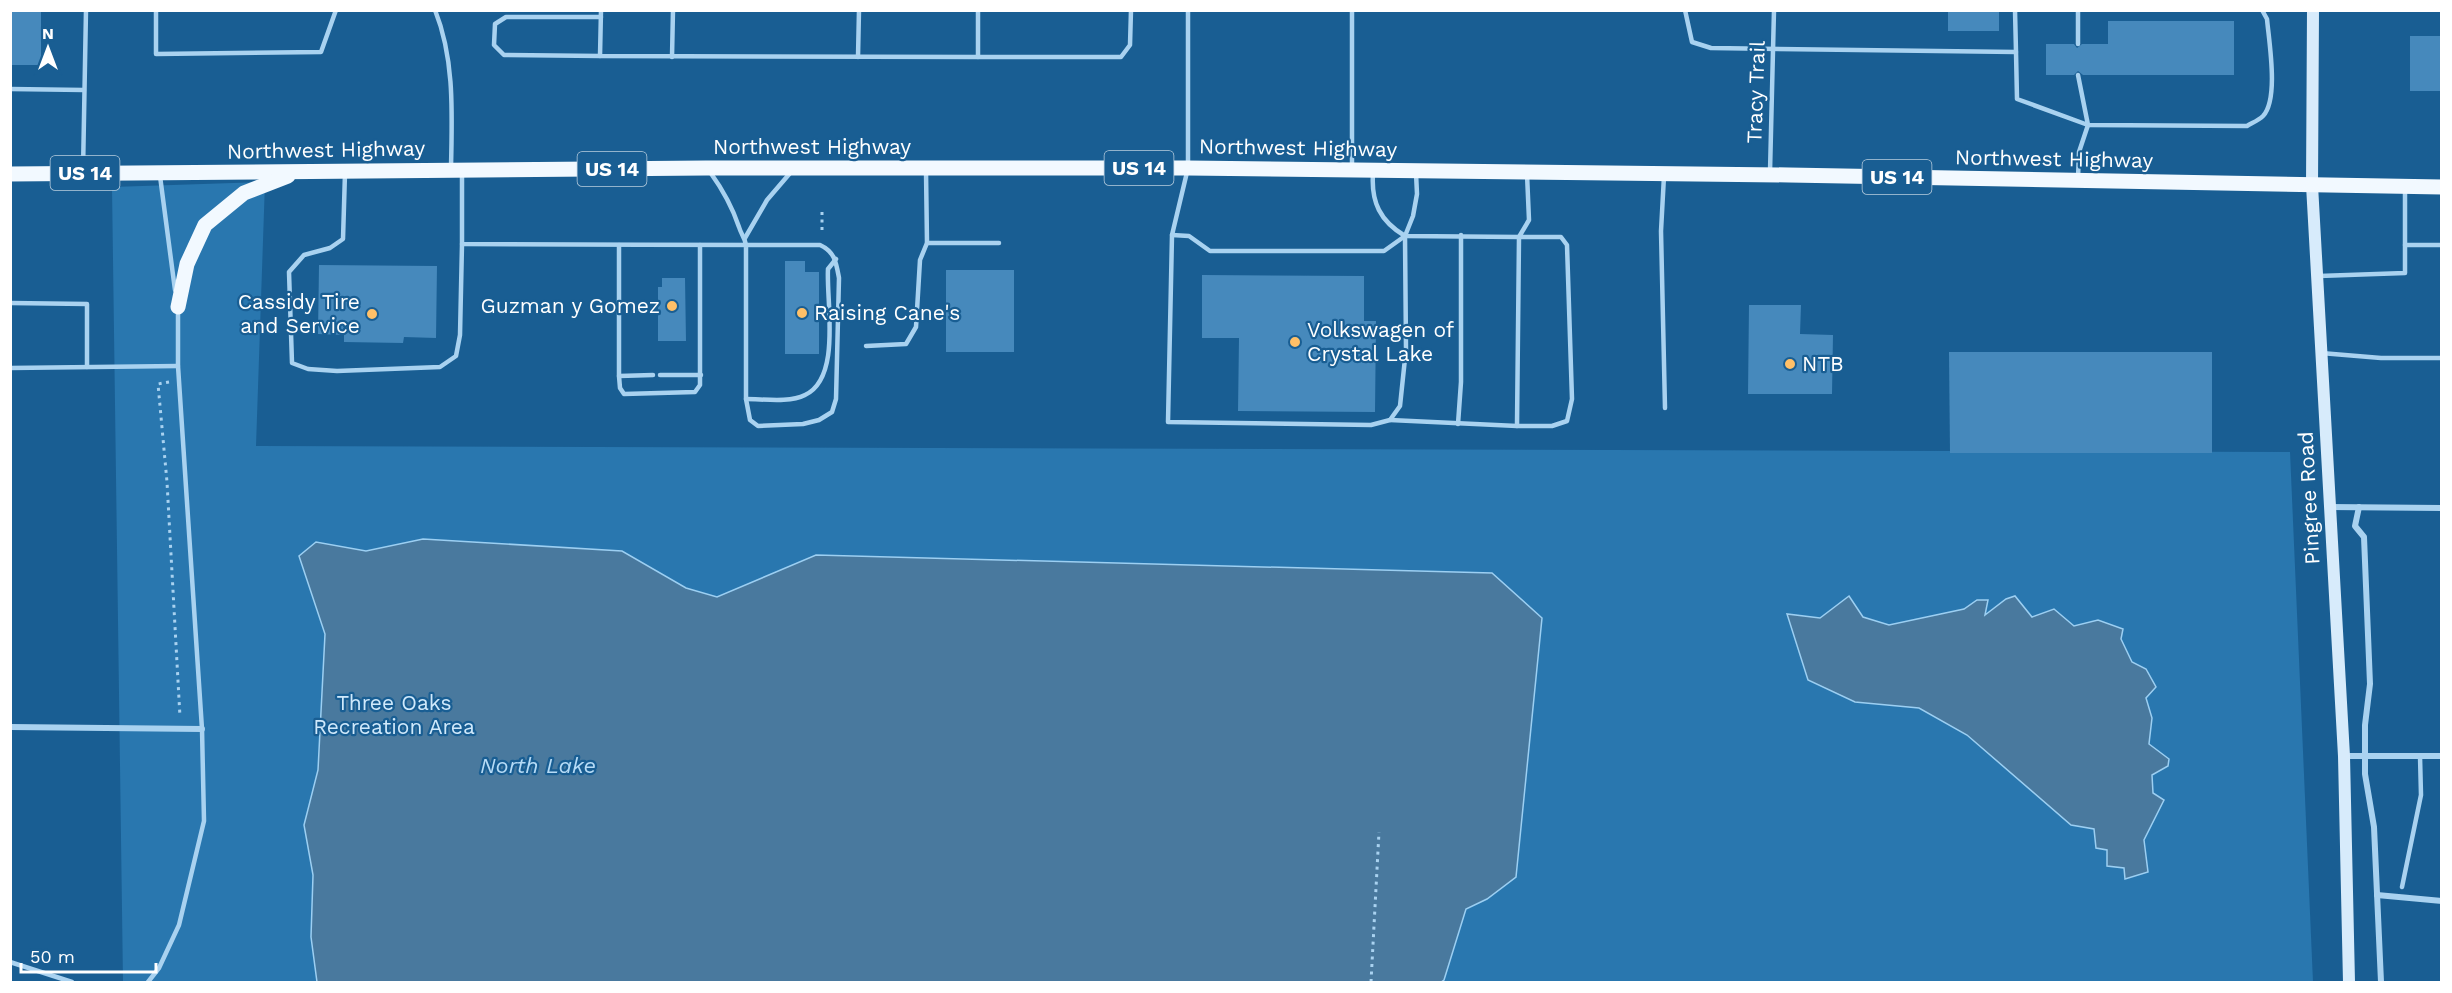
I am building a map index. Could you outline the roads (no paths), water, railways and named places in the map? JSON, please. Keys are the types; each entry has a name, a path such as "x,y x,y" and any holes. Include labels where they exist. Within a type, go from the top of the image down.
{"main road":[{"name":"Northwest Highway","path":"10,174 795,167 1188,168 1770,174 2442,187"},
{"path":"178,307 187,264 205,225 244,193 299,172"}],"street":[{"name":"Pingree Road","path":"2313,10 2312,185 2328,507 2344,756 2349,982"},
{"path":"2328,507 2442,508"},
{"path":"2359,507 2355,525 2364,537 2370,684 2365,725 2365,774 2374,827 2382,982"},
{"path":"10,727 202,729"},
{"path":"2344,756 2442,756"},
{"path":"2377,895 2442,901"}],"lane":[{"path":"83,174 86,10"},
{"path":"156,10 156,54 321,52 336,10"},
{"path":"345,171 343,239 330,248 304,255 289,272 292,363 308,369 337,371 440,367 456,356 460,335 462,244 448,55 435,10"},
{"path":"672,57 673,10"},
{"path":"858,57 860,10"},
{"path":"978,10 978,57"},
{"path":"600,56 601,14 506,17 495,24 494,45 504,55 672,57 1121,57 1130,45 1131,10"},
{"path":"1188,10 1188,168 1172,235 1168,422 1371,425 1390,420 1552,426 1567,421 1572,399 1567,245 1561,237 1405,236 1390,227 1380,212 1372,193 1373,170"},
{"path":"1352,10 1352,170"},
{"path":"1685,10 1692,42 1710,48 2016,52"},
{"name":"Tracy Trail","path":"1770,174 1774,10"},
{"path":"2015,10 2017,99 2088,125 2247,126 2264,115 2270,102 2272,84 2267,19 2262,10"},
{"path":"2078,10 2078,44"},
{"path":"2078,75 2088,125 2079,152 2078,180"},
{"path":"10,89 84,90"},
{"path":"745,238 767,200 795,167"},
{"path":"462,244 619,245 700,245 746,245 820,245 830,250 836,259 839,278 836,399 832,412 819,420 803,424 758,426 750,420 746,399 746,245 745,238 740,231 729,199 706,168"},
{"path":"866,346 906,344 916,327 920,260 927,243 926,168"},
{"path":"1390,420 1400,406 1406,349 1405,236 1413,216 1417,194 1416,170"},
{"path":"1517,426 1519,237 1529,220 1527,171"},
{"path":"1664,173 1662,231 1665,408"},
{"path":"148,982 159,968 179,925 204,820 202,729 178,366 178,307 160,174"},
{"path":"2317,276 2405,273 2405,187"},
{"path":"1172,235 1189,236 1210,250 1384,250 1405,236"},
{"path":"1458,424 1461,382 1461,235"},
{"path":"927,243 999,243"},
{"path":"619,245 619,376 620,388 624,394 695,392 700,386 700,245"},
{"path":"2405,245 2442,245"},
{"path":"746,399 793,399 806,395 822,378 828,358 828,268 836,259"},
{"path":"10,303 87,304 87,367"},
{"path":"2321,353 2381,358 2442,358"},
{"path":"10,368 178,366"},
{"path":"619,376 653,375"},
{"path":"660,375 701,375"},
{"path":"2402,886 2421,795 2420,756"},
{"path":"10,962 72,982"}],"water":[{"name":"North Lake","path":"423,539 622,551 686,588 717,597 816,555 1492,573 1542,618 1516,877 1487,899 1466,909 1444,980 1441,982 317,982 311,937 313,875 304,825 318,770 325,634 299,556 316,542 366,551"},
{"path":"1849,596 1863,617 1889,625 1964,609 1977,600 1988,600 1985,615 2006,599 2015,596 2032,617 2054,609 2074,626 2098,620 2123,629 2121,639 2132,662 2146,669 2156,687 2146,698 2152,718 2149,744 2169,759 2168,766 2152,775 2153,793 2164,800 2144,840 2148,872 2125,879 2124,868 2107,866 2107,850 2096,848 2094,829 2071,825 1967,735 1919,708 1855,702 1808,680 1787,614 1820,618"}],"place":[{"name":"Guzman y Gomez","path":"672,306"},
{"name":"Raising Cane's","path":"802,313"},
{"name":"Cassidy Tire and Service","path":"372,314"},
{"name":"Volkswagen of Crystal Lake","path":"1295,342"},
{"name":"NTB","path":"1790,364"}],"park label":[{"name":"Three Oaks Recreation Area","path":"394,715"}]}
